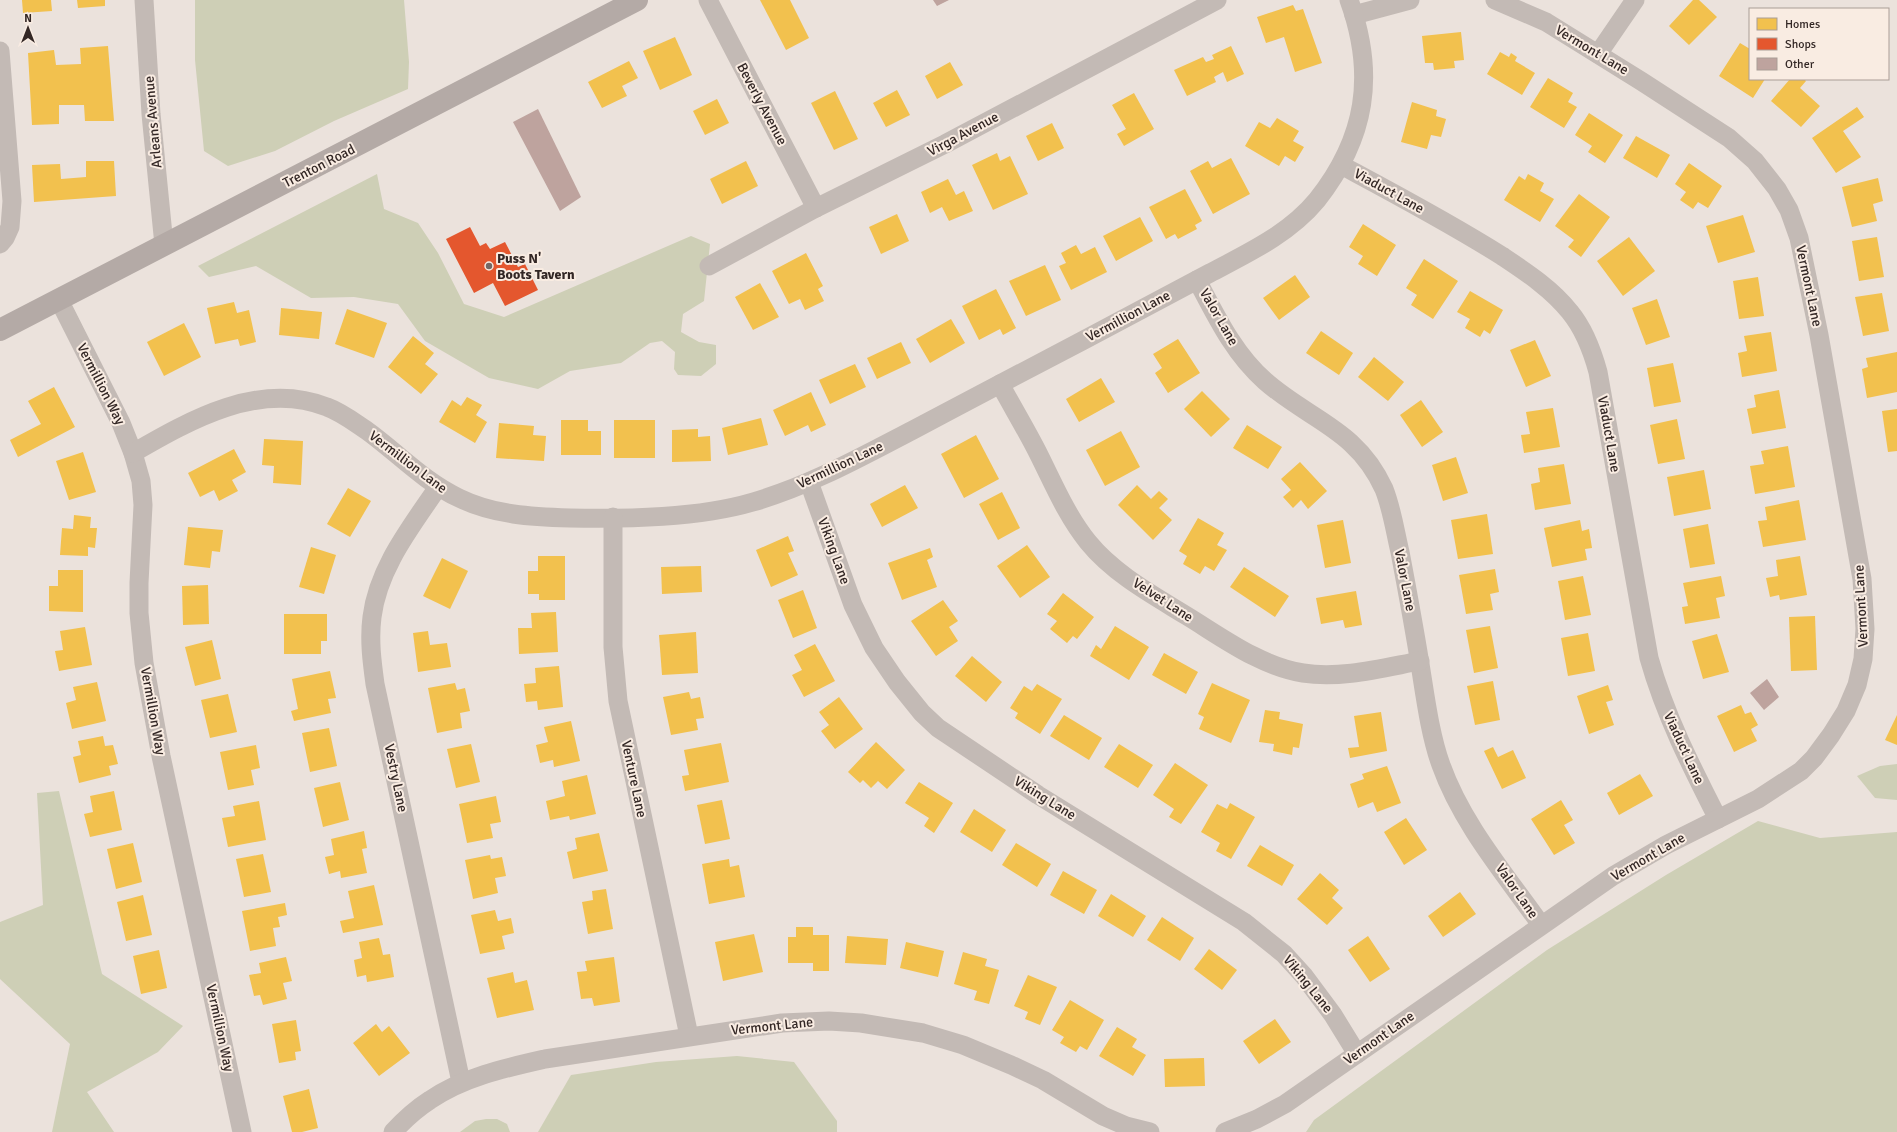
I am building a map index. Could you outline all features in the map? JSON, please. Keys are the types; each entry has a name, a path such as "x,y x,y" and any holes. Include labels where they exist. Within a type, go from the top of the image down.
{"main road":[{"name":"Trenton Road","path":"0,330 164,244 391,129 637,0"}],"street":[{"name":"Arleans Avenue","path":"144,0 151,114 164,244"},
{"name":"Beverly Avenue","path":"708,0 816,208"},
{"name":"Virga Avenue","path":"709,266 816,208 945,144 1217,0"},
{"path":"1352,7 1410,0"},
{"name":"Vermont Lane","path":"1225,1132 1257,1120 1285,1104 1613,876 1666,845 1758,799 1801,771 1814,758 1832,735 1846,710 1857,685 1863,659 1865,629 1862,579 1817,327 1799,238 1789,210 1777,189 1755,160 1730,138 1546,22 1495,0"},
{"path":"1598,54 1635,0"},
{"name":"Vermillion Lane","path":"133,453 176,428 210,413 238,404 268,399 295,400 328,407 370,432 438,487 462,500 494,511 528,516 574,518 669,516 718,510 753,502 809,482 871,452 1198,280 1259,247 1295,223 1316,202 1341,165 1350,147 1358,124 1364,75 1362,49 1352,7"},
{"path":"0,51 12,201 10,227 5,238 0,244"},
{"name":"Viaduct Lane","path":"1341,165 1424,210 1484,245 1524,271 1571,312 1586,337 1592,350 1601,386 1649,658 1656,685 1676,734 1718,819"},
{"name":"Valor Lane","path":"1198,280 1228,336 1247,362 1277,391 1332,426 1353,445 1370,465 1383,489 1390,508 1420,661 1426,700 1440,763 1453,794 1471,826 1542,925"},
{"name":"Vermillion Way","path":"59,300 121,423 133,453 141,481 143,505 139,613 144,662 161,756 242,1132"},
{"name":"Velvet Lane","path":"1000,384 1063,505 1088,542 1105,560 1144,590 1234,645 1261,660 1283,668 1303,673 1352,673 1420,661"},
{"name":"Viking Lane","path":"809,482 853,605 874,648 897,682 922,714 951,737 1038,795 1244,922 1284,954 1304,976 1332,1015 1357,1054"},
{"name":"Vestry Lane","path":"438,487 392,558 378,589 372,617 370,643 375,684 461,1082"},
{"name":"Venture Lane","path":"613,517 613,647 618,701 689,1036"},
{"name":"Vermont Lane","path":"392,1132 430,1099 461,1082 509,1067 545,1059 689,1036 782,1023 829,1021 861,1023 923,1033 963,1045 1042,1080 1103,1116 1126,1126 1150,1132"}],"green space":[{"path":"195,0 404,0 409,62 408,89 334,121 275,151 228,166 204,151 195,60"},
{"path":"377,174 384,209 418,223 438,253 464,304 504,317 691,236 710,244 704,301 683,314 681,332 699,342 716,345 716,364 701,376 678,375 674,369 675,352 662,341 650,343 621,363 570,371 538,389 489,378 425,341 398,304 354,297 311,298 256,266 209,277 198,266"},
{"path":"1897,764 1897,800 1875,798 1857,776 1880,766"},
{"path":"59,791 102,974 183,1026 158,1052 87,1092 114,1132 52,1132 70,1044 0,979 0,922 43,905 37,793"},
{"path":"1758,821 1820,838 1897,832 1897,1132 1306,1132 1314,1120 1547,950 1666,875"},
{"path":"737,1056 794,1062 837,1121 837,1132 538,1132 571,1075 656,1062"},
{"path":"497,1119 507,1124 510,1132 460,1132 475,1121"}],"building: Homes":[{"path":"22,0 51,0 52,11 23,13"},
{"path":"77,0 105,0 105,6 78,8"},
{"path":"760,0 790,0 809,38 786,50"},
{"path":"1693,0 1699,0 1717,17 1689,45 1669,26"},
{"path":"1293,5 1296,11 1303,9 1322,63 1295,72 1284,37 1266,43 1257,17"},
{"path":"1461,32 1464,60 1454,61 1455,68 1434,70 1433,63 1425,63 1422,36"},
{"path":"675,37 692,75 660,90 643,51"},
{"path":"1740,43 1749,48 1749,80 1764,80 1753,98 1719,76"},
{"path":"108,46 114,121 85,121 84,105 59,105 59,124 32,125 28,53 54,50 56,65 81,64 80,48"},
{"path":"1231,46 1244,74 1227,82 1223,72 1214,77 1216,82 1187,96 1174,70 1203,57 1206,62 1214,59 1212,55"},
{"path":"1500,52 1509,57 1511,53 1517,57 1515,61 1535,73 1522,95 1487,74"},
{"path":"629,61 638,78 622,86 627,96 602,108 588,82"},
{"path":"950,62 963,85 937,99 925,76"},
{"path":"1548,78 1573,93 1568,102 1577,107 1564,128 1530,107"},
{"path":"1789,80 1805,80 1806,81 1800,88 1820,106 1801,127 1771,101"},
{"path":"897,90 910,115 886,127 873,103"},
{"path":"835,91 858,139 834,150 811,103"},
{"path":"1134,93 1154,129 1124,146 1117,134 1126,129 1112,105"},
{"path":"717,99 729,123 705,135 693,111"},
{"path":"1412,102 1437,110 1436,116 1446,119 1441,137 1431,135 1427,149 1401,142"},
{"path":"1857,107 1864,117 1843,131 1861,157 1836,173 1812,138"},
{"path":"1589,113 1623,135 1605,163 1588,152 1592,146 1575,135"},
{"path":"1277,118 1299,131 1293,141 1304,147 1295,162 1285,156 1279,166 1245,146 1259,122 1270,128"},
{"path":"1052,123 1064,148 1038,161 1026,136"},
{"path":"1636,136 1670,155 1657,178 1623,158"},
{"path":"997,153 1000,161 1010,156 1028,194 993,210 972,165"},
{"path":"1231,158 1250,194 1213,214 1190,171 1208,161 1212,168"},
{"path":"86,161 114,161 116,196 34,202 32,165 60,164 61,179 86,177"},
{"path":"746,161 758,186 722,204 710,179"},
{"path":"1689,163 1722,186 1708,208 1698,202 1693,209 1680,200 1686,192 1675,184"},
{"path":"1528,174 1544,183 1540,191 1554,199 1540,222 1504,200 1519,176 1525,180"},
{"path":"1878,178 1883,201 1873,204 1877,221 1852,227 1842,187"},
{"path":"948,179 956,195 964,191 973,211 949,221 942,207 930,213 921,192"},
{"path":"1185,189 1202,221 1195,225 1197,229 1178,239 1175,234 1166,239 1149,207"},
{"path":"1579,194 1610,217 1581,257 1568,247 1574,240 1555,226"},
{"path":"897,214 909,241 881,254 869,227"},
{"path":"1743,215 1755,252 1718,263 1706,226"},
{"path":"1140,217 1153,241 1116,261 1103,236"},
{"path":"1363,224 1396,245 1377,276 1358,264 1363,256 1349,247"},
{"path":"1629,237 1655,271 1623,296 1597,261"},
{"path":"1877,237 1884,277 1859,281 1852,241"},
{"path":"1076,245 1081,254 1095,247 1107,272 1071,290 1059,266 1066,263 1061,253"},
{"path":"806,253 823,286 818,289 824,301 805,310 800,299 789,304 772,271"},
{"path":"1424,259 1458,281 1433,319 1411,305 1417,295 1406,288"},
{"path":"1045,265 1061,300 1026,316 1009,281"},
{"path":"1295,275 1310,297 1279,320 1263,298"},
{"path":"1758,277 1764,316 1739,319 1733,281"},
{"path":"760,283 779,317 753,330 735,297"},
{"path":"996,289 1016,328 1003,335 1000,329 979,340 962,306"},
{"path":"1470,291 1503,310 1490,334 1484,330 1480,337 1465,328 1470,319 1457,312"},
{"path":"1882,293 1889,331 1863,336 1855,297"},
{"path":"1657,299 1670,337 1646,345 1632,308"},
{"path":"234,302 237,313 249,310 256,342 240,346 238,339 215,344 207,308"},
{"path":"281,308 322,312 319,339 279,335"},
{"path":"347,309 387,323 374,358 335,344"},
{"path":"951,319 965,343 930,363 916,339"},
{"path":"184,323 201,357 164,376 147,342"},
{"path":"1321,331 1353,353 1339,375 1306,353"},
{"path":"1771,332 1777,371 1742,377 1738,353 1747,351 1744,336"},
{"path":"413,336 434,353 425,364 438,374 421,394 388,367"},
{"path":"1178,339 1200,373 1168,393 1155,373 1162,368 1153,354"},
{"path":"1535,340 1551,376 1526,387 1510,350"},
{"path":"901,342 911,363 877,379 867,358"},
{"path":"1897,352 1897,392 1867,398 1862,369 1868,367 1866,358"},
{"path":"1374,357 1404,382 1388,401 1358,377"},
{"path":"1673,363 1681,402 1654,407 1647,368"},
{"path":"855,364 866,387 830,404 819,380"},
{"path":"1101,378 1115,402 1079,422 1066,399"},
{"path":"54,387 75,427 18,457 10,440 41,424 28,401"},
{"path":"1779,390 1786,428 1752,434 1747,409 1756,407 1754,395"},
{"path":"1202,391 1230,419 1211,437 1184,409"},
{"path":"811,392 826,425 811,432 808,425 785,436 773,410"},
{"path":"467,397 482,405 476,415 487,422 475,443 439,422 452,400 461,406"},
{"path":"1421,400 1443,432 1422,447 1400,415"},
{"path":"1553,408 1560,447 1524,453 1521,435 1530,434 1526,412"},
{"path":"1897,409 1897,451 1888,452 1882,411"},
{"path":"761,418 768,445 728,455 722,428"},
{"path":"1677,419 1685,459 1658,464 1650,425"},
{"path":"561,420 588,420 588,431 601,431 601,455 561,455"},
{"path":"614,420 655,420 655,458 614,458"},
{"path":"499,423 534,426 533,435 546,436 544,461 496,458"},
{"path":"1247,425 1282,447 1268,469 1233,448"},
{"path":"698,429 698,437 710,436 711,461 672,462 672,430"},
{"path":"1121,431 1140,467 1105,486 1086,450"},
{"path":"976,435 999,479 964,498 941,454"},
{"path":"264,439 303,441 301,485 273,483 274,466 262,465"},
{"path":"1788,446 1795,487 1755,494 1750,466 1764,464 1761,451"},
{"path":"234,449 246,472 232,480 238,491 219,501 214,490 200,497 188,473"},
{"path":"83,452 96,492 69,500 56,461"},
{"path":"1456,457 1468,493 1443,501 1432,465"},
{"path":"1300,462 1327,491 1308,509 1301,500 1293,508 1283,497 1291,490 1281,479"},
{"path":"1564,464 1571,504 1535,510 1531,484 1540,482 1538,468"},
{"path":"1704,470 1711,509 1674,516 1667,477"},
{"path":"905,485 918,508 882,527 870,504"},
{"path":"1137,485 1151,499 1159,491 1168,499 1159,508 1172,520 1153,540 1118,505"},
{"path":"348,488 371,501 350,537 327,524"},
{"path":"1002,492 1020,528 998,540 979,504"},
{"path":"1799,500 1806,540 1763,547 1758,521 1767,520 1765,507"},
{"path":"1487,514 1493,554 1458,559 1451,520"},
{"path":"74,515 91,517 90,528 97,528 95,548 88,547 88,556 60,555 62,528 73,529"},
{"path":"1198,518 1224,533 1217,545 1227,550 1214,571 1205,566 1200,574 1183,564 1187,556 1179,551"},
{"path":"1343,520 1351,563 1325,568 1317,525"},
{"path":"1580,520 1582,531 1589,529 1592,548 1585,549 1587,560 1552,567 1544,528"},
{"path":"1708,524 1715,564 1690,568 1683,529"},
{"path":"188,527 223,530 220,552 212,551 210,568 184,565"},
{"path":"788,536 794,551 788,553 798,575 771,587 756,550"},
{"path":"1027,545 1050,577 1020,598 997,566"},
{"path":"311,547 336,555 324,594 299,587"},
{"path":"930,548 933,557 927,560 937,587 902,600 888,563"},
{"path":"538,556 565,556 565,600 539,600 539,594 528,594 528,571 538,571"},
{"path":"1800,556 1807,595 1780,600 1779,595 1770,597 1766,578 1778,576 1776,560"},
{"path":"442,558 468,571 450,609 423,596"},
{"path":"701,566 702,592 662,594 661,567"},
{"path":"1244,567 1289,596 1275,617 1230,587"},
{"path":"1495,569 1499,592 1490,594 1493,610 1466,614 1459,575"},
{"path":"58,570 83,570 83,612 49,611 49,586 58,586"},
{"path":"1583,576 1591,615 1565,620 1558,581"},
{"path":"1721,576 1725,596 1716,598 1720,618 1685,624 1682,607 1688,606 1683,583"},
{"path":"208,585 209,624 183,625 182,586"},
{"path":"803,590 817,628 793,638 778,600"},
{"path":"1356,591 1362,625 1345,628 1343,620 1321,624 1316,598"},
{"path":"1063,593 1094,617 1077,639 1073,636 1067,643 1050,629 1057,621 1047,614"},
{"path":"943,600 958,621 949,627 958,641 936,656 911,621"},
{"path":"556,612 558,652 519,654 518,628 532,628 531,613"},
{"path":"284,614 327,614 327,641 321,641 321,654 284,654"},
{"path":"1815,616 1817,670 1791,671 1789,617"},
{"path":"1115,626 1149,647 1129,680 1090,656 1096,645 1101,649"},
{"path":"1490,626 1498,668 1474,673 1466,630"},
{"path":"85,627 92,665 59,671 55,651 63,650 60,631"},
{"path":"428,631 430,645 447,643 451,667 418,672 413,633"},
{"path":"696,632 698,673 662,675 659,635"},
{"path":"1588,633 1595,671 1568,676 1561,638"},
{"path":"1717,634 1729,672 1703,679 1692,641"},
{"path":"212,640 221,679 195,686 185,647"},
{"path":"815,644 835,681 804,697 792,675 802,670 794,655"},
{"path":"1164,653 1198,672 1186,694 1152,675"},
{"path":"972,656 1002,682 986,702 955,676"},
{"path":"559,666 563,707 538,710 537,701 526,702 524,684 536,683 535,668"},
{"path":"330,671 336,698 328,699 331,713 294,721 291,711 298,709 292,679"},
{"path":"1493,681 1500,720 1475,725 1467,686"},
{"path":"97,682 106,721 72,729 66,703 76,700 73,687"},
{"path":"455,683 457,690 465,688 470,711 460,713 462,728 437,733 428,688"},
{"path":"1212,683 1250,700 1231,743 1199,729 1204,717 1198,714"},
{"path":"1037,684 1062,699 1040,734 1015,718 1018,713 1010,708 1024,686 1032,691"},
{"path":"1608,685 1613,700 1606,702 1614,725 1589,734 1577,696"},
{"path":"689,692 691,699 700,697 704,718 696,719 698,730 671,735 663,697"},
{"path":"228,694 237,732 210,738 201,700"},
{"path":"839,697 863,729 835,749 821,731 829,725 819,712"},
{"path":"1741,705 1745,714 1751,712 1758,725 1751,729 1757,741 1734,752 1717,716"},
{"path":"1265,710 1280,712 1279,719 1303,724 1299,748 1293,747 1292,755 1273,751 1274,744 1259,742"},
{"path":"1381,712 1387,751 1350,758 1348,748 1359,747 1354,716"},
{"path":"1064,715 1102,738 1089,760 1050,736"},
{"path":"1897,715 1897,745 1885,740"},
{"path":"571,721 580,761 554,767 553,760 540,763 536,745 548,742 544,727"},
{"path":"329,728 337,766 310,772 302,733"},
{"path":"103,736 105,746 113,745 118,764 109,766 111,775 79,783 73,757 81,755 78,741"},
{"path":"876,742 905,770 887,789 878,781 871,788 863,780 860,783 848,772"},
{"path":"721,743 729,782 685,791 682,776 689,775 684,750"},
{"path":"471,744 480,782 456,788 447,749"},
{"path":"1119,744 1153,765 1138,788 1104,767"},
{"path":"256,745 260,768 251,770 254,785 228,790 220,752"},
{"path":"1493,747 1498,757 1513,750 1526,778 1502,789 1484,751"},
{"path":"1175,763 1208,785 1181,824 1169,817 1174,809 1153,795"},
{"path":"1387,766 1401,803 1377,812 1373,802 1358,808 1350,784 1364,779 1362,774"},
{"path":"1640,774 1653,796 1619,815 1607,793"},
{"path":"587,775 596,814 570,820 569,816 550,820 546,801 565,796 562,781"},
{"path":"340,782 349,820 323,827 314,788"},
{"path":"919,782 953,803 934,833 924,826 929,818 905,803"},
{"path":"114,791 122,830 90,837 84,814 93,812 90,796"},
{"path":"496,796 501,822 490,824 493,838 467,843 459,804"},
{"path":"722,800 730,839 705,844 697,805"},
{"path":"1561,800 1573,820 1564,825 1575,843 1554,855 1531,819"},
{"path":"259,801 266,840 228,847 222,818 235,816 233,806"},
{"path":"1230,803 1255,817 1231,859 1216,851 1220,843 1201,832 1217,804 1227,809"},
{"path":"974,809 1006,830 992,852 960,832"},
{"path":"1406,818 1427,850 1404,865 1384,832"},
{"path":"364,831 367,848 362,849 367,873 341,878 340,871 329,874 325,857 334,855 331,839"},
{"path":"599,833 608,871 573,879 567,852 577,849 575,838"},
{"path":"133,843 142,882 116,889 107,849"},
{"path":"1016,843 1051,864 1037,887 1002,865"},
{"path":"1260,845 1294,865 1282,886 1247,866"},
{"path":"263,854 271,892 244,897 236,859"},
{"path":"490,855 491,859 502,857 506,876 495,878 498,893 473,899 465,860"},
{"path":"729,859 730,867 739,865 745,897 709,904 702,864"},
{"path":"1063,871 1097,890 1084,914 1050,895"},
{"path":"1320,873 1339,890 1332,898 1343,908 1327,925 1297,899"},
{"path":"374,885 383,925 343,933 340,921 354,918 348,891"},
{"path":"606,889 613,929 588,934 582,902 593,900 592,891"},
{"path":"1460,892 1476,914 1443,937 1428,916"},
{"path":"1111,894 1146,916 1133,937 1098,916"},
{"path":"143,895 152,935 126,941 117,902"},
{"path":"285,903 287,915 278,917 280,927 273,928 276,946 250,951 242,911"},
{"path":"495,910 498,921 511,918 514,933 502,936 505,949 480,954 471,915"},
{"path":"1162,917 1194,938 1180,961 1147,940"},
{"path":"796,927 813,927 813,935 829,935 829,971 813,971 813,963 788,963 788,937 796,937"},
{"path":"754,934 763,972 723,981 715,942"},
{"path":"847,936 888,939 886,965 845,963"},
{"path":"1368,936 1390,969 1370,982 1348,950"},
{"path":"379,938 383,955 390,954 394,977 367,982 366,975 357,977 354,960 362,958 359,942"},
{"path":"906,942 944,951 938,977 900,968"},
{"path":"1209,949 1237,970 1222,990 1194,969"},
{"path":"159,950 167,988 141,994 133,956"},
{"path":"963,952 987,959 985,966 999,970 989,1004 974,1000 977,991 954,984"},
{"path":"286,957 292,981 283,983 287,999 263,1005 260,995 254,996 249,975 261,973 259,963"},
{"path":"614,957 620,1002 594,1006 592,998 581,999 577,972 587,971 585,961"},
{"path":"513,972 515,983 527,980 534,1010 497,1018 487,978"},
{"path":"1028,975 1057,987 1040,1025 1025,1019 1028,1012 1014,1006"},
{"path":"1070,1000 1104,1020 1087,1050 1080,1046 1076,1052 1060,1043 1064,1037 1052,1030"},
{"path":"1275,1019 1291,1042 1259,1064 1243,1041"},
{"path":"296,1020 301,1051 295,1052 296,1060 279,1063 272,1024"},
{"path":"376,1024 382,1032 389,1026 410,1053 379,1076 353,1043"},
{"path":"1117,1027 1137,1039 1132,1047 1146,1055 1133,1076 1099,1056"},
{"path":"1204,1058 1205,1086 1165,1087 1164,1059"},
{"path":"309,1089 318,1128 302,1132 292,1132 283,1096"}],"building: Shops":[{"name":"Puss N' Boots Tavern","path":"470,227 480,246 486,243 490,249 505,242 518,267 525,264 538,290 505,306 493,283 474,293 446,239"}],"building: Other":[{"path":"933,0 949,0 937,6"},
{"path":"538,109 581,197 560,211 513,122"},
{"path":"1767,679 1779,697 1764,710 1750,693"}],"place":[{"name":"Puss N' Boots Tavern","path":"489,266"}]}
